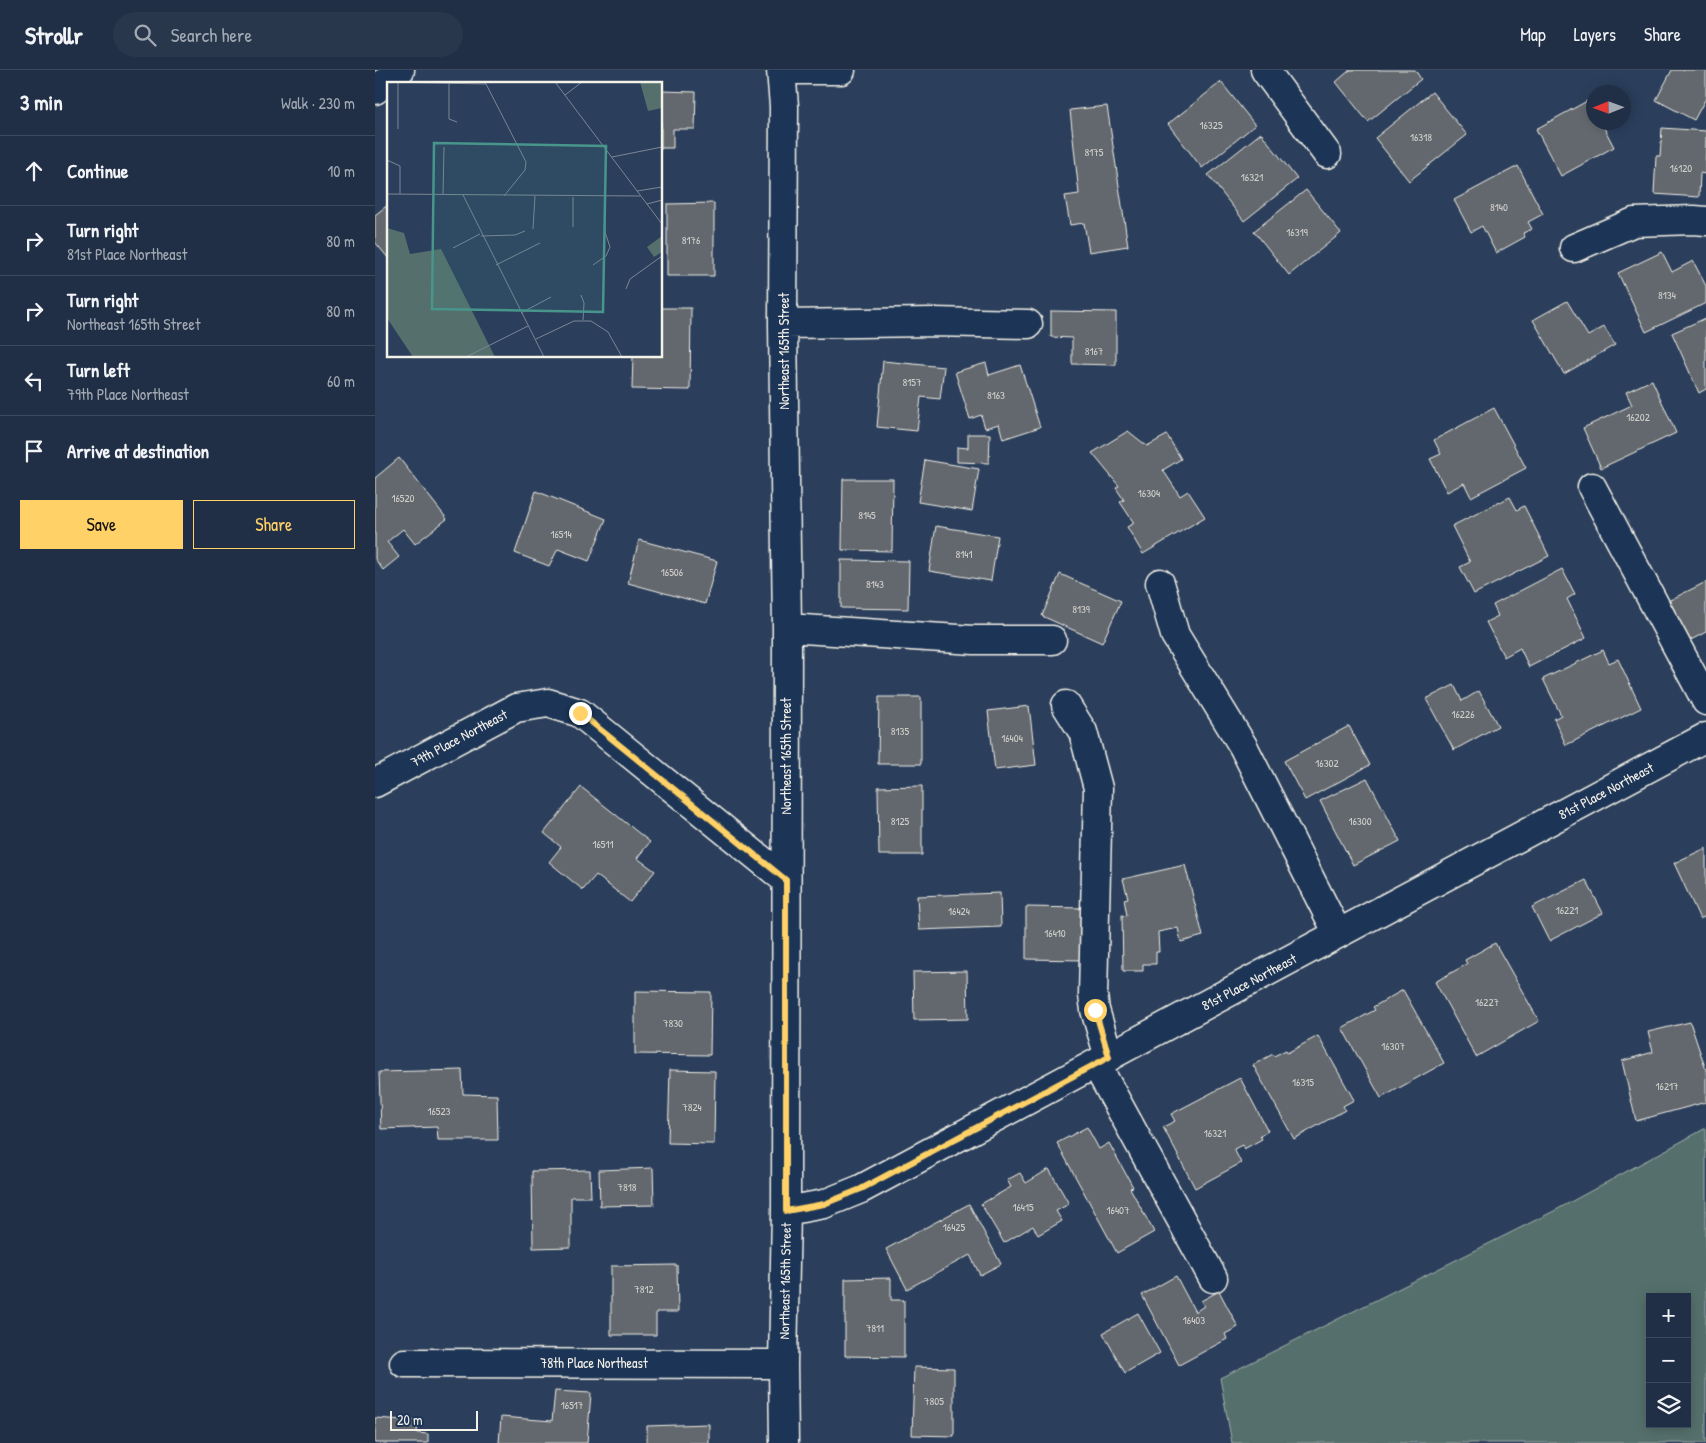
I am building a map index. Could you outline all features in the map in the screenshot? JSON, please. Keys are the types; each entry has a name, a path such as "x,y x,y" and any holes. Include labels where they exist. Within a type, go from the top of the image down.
{"street":[{"path":"375,90 400,70"},
{"path":"781,70 841,70"},
{"name":"Northeast 165th Street","path":"781,70 783,106 783,324 787,628 784,1443"},
{"path":"1265,70 1327,154"},
{"path":"1574,248 1633,222 1694,220 1706,222"},
{"path":"783,324 933,322 1028,324"},
{"path":"1592,487 1706,701"},
{"path":"1159,583 1175,635 1243,746 1339,934"},
{"path":"787,628 975,640 1052,640"},
{"name":"79th Place Northeast","path":"375,783 516,708 548,703 580,713 786,880"},
{"path":"1066,706 1083,732 1099,788 1093,995 1102,1060 1213,1278"},
{"name":"81st Place Northeast","path":"786,1211 824,1204 861,1189 1706,737"},
{"name":"78th Place Northeast","path":"405,1363 783,1364"}],"green space":[{"path":"1706,1128 1706,1443 1232,1443 1220,1378 1556,1210"}],"building":[{"path":"1350,70 1415,70 1421,79 1368,122 1336,82"},
{"path":"1672,70 1706,70 1706,98 1694,120 1656,100"},
{"path":"1221,82 1255,125 1202,168 1168,124"},
{"path":"663,91 696,92 695,129 673,129 673,148 663,148"},
{"path":"1432,92 1467,135 1409,181 1375,138"},
{"path":"1586,102 1586,130 1605,130 1614,147 1561,176 1536,129"},
{"path":"1107,106 1128,246 1089,252 1084,223 1070,225 1065,196 1079,194 1070,110"},
{"path":"1662,128 1706,131 1705,174 1700,173 1699,197 1654,194 1656,156 1660,156"},
{"path":"1261,133 1297,179 1244,221 1208,175"},
{"path":"1518,166 1543,214 1528,222 1532,229 1523,233 1525,237 1496,253 1482,226 1471,232 1454,200"},
{"path":"1306,190 1341,233 1289,275 1254,231"},
{"path":"714,203 714,276 667,276 667,204"},
{"path":"387,206 387,257 375,242 375,215"},
{"path":"1662,252 1672,272 1693,261 1706,286 1706,303 1646,332 1618,273"},
{"path":"1567,301 1588,336 1604,327 1615,345 1564,374 1533,320"},
{"path":"663,308 691,308 690,390 632,389 633,358 663,358"},
{"path":"1051,311 1116,312 1116,365 1072,364 1072,338 1051,337"},
{"path":"1706,318 1706,389 1699,393 1672,333"},
{"path":"883,361 944,367 940,399 921,397 917,431 877,427"},
{"path":"986,363 989,375 1020,365 1040,427 1003,439 999,424 985,428 981,415 970,419 955,372"},
{"path":"1652,380 1676,433 1601,468 1583,428 1632,405 1626,392"},
{"path":"1494,408 1526,468 1471,497 1464,483 1447,492 1430,459 1441,454 1434,440"},
{"path":"1128,431 1147,446 1167,435 1181,459 1163,470 1180,496 1188,491 1205,517 1143,554 1127,527 1134,523 1120,502 1124,500 1116,488 1119,486 1092,453"},
{"path":"968,434 990,434 989,463 957,462 957,447 968,448"},
{"path":"399,458 447,519 415,544 403,529 387,542 399,557 383,570 375,559 375,478"},
{"path":"925,460 979,469 972,511 918,502"},
{"path":"843,479 893,479 892,551 842,550"},
{"path":"536,491 606,519 589,561 558,549 549,566 515,553"},
{"path":"1510,497 1517,510 1524,506 1549,556 1474,594 1460,567 1470,562 1452,526"},
{"path":"936,526 998,536 991,581 929,571"},
{"path":"639,540 717,561 705,604 628,583"},
{"path":"841,560 909,561 908,609 841,608"},
{"path":"1562,569 1575,594 1567,599 1586,638 1529,667 1520,648 1504,657 1486,622 1498,616 1493,605"},
{"path":"1060,574 1121,601 1102,643 1042,616"},
{"path":"1706,582 1706,632 1687,642 1666,602"},
{"path":"1603,650 1609,663 1618,659 1641,708 1566,745 1554,719 1561,715 1543,679"},
{"path":"1454,685 1462,701 1479,691 1498,726 1454,750 1426,699"},
{"path":"879,697 921,697 921,764 878,764"},
{"path":"1029,706 1036,765 995,770 988,711"},
{"path":"1349,726 1370,765 1305,800 1284,761"},
{"path":"1367,778 1400,841 1353,865 1320,801"},
{"path":"922,786 922,855 879,855 878,787"},
{"path":"581,787 650,842 637,858 655,871 630,902 596,875 583,890 549,862 561,847 544,833"},
{"path":"1706,848 1706,916 1700,919 1674,863"},
{"path":"1185,865 1203,936 1181,942 1178,928 1158,932 1159,952 1156,952 1156,964 1143,964 1143,971 1123,971 1122,915 1127,916 1124,899 1128,898 1123,879"},
{"path":"1586,880 1603,913 1549,941 1532,907"},
{"path":"1000,893 1001,927 919,930 917,896"},
{"path":"1026,907 1084,908 1083,960 1026,959"},
{"path":"1495,943 1539,1021 1476,1057 1435,982 1467,964 1465,960"},
{"path":"967,971 968,1019 914,1020 913,972"},
{"path":"1403,990 1444,1063 1381,1098 1342,1028 1375,1010 1373,1007"},
{"path":"635,991 711,992 710,1055 635,1054"},
{"path":"1690,1022 1706,1070 1706,1102 1636,1121 1622,1061 1653,1052 1648,1032"},
{"path":"1318,1036 1354,1100 1343,1106 1345,1110 1294,1139 1253,1065 1273,1054 1274,1056 1286,1050 1287,1053"},
{"path":"462,1070 463,1094 497,1095 498,1140 438,1140 437,1127 381,1129 379,1072"},
{"path":"670,1070 715,1071 714,1144 668,1143"},
{"path":"1240,1078 1268,1131 1260,1136 1262,1139 1244,1149 1242,1145 1234,1149 1241,1163 1195,1188 1163,1127 1175,1121 1171,1114"},
{"path":"1087,1127 1099,1149 1109,1143 1133,1187 1130,1188 1154,1232 1117,1253 1057,1143"},
{"path":"653,1168 654,1205 600,1206 599,1170"},
{"path":"1049,1169 1069,1204 1056,1211 1062,1221 1038,1235 1033,1226 1004,1243 981,1204 1011,1187 1007,1180 1020,1173 1026,1183"},
{"path":"590,1170 591,1197 571,1197 571,1247 533,1248 532,1171"},
{"path":"969,1204 1001,1264 980,1275 970,1255 907,1289 886,1249"},
{"path":"677,1265 678,1312 656,1312 656,1335 611,1335 611,1266"},
{"path":"1176,1276 1195,1312 1204,1306 1201,1301 1219,1291 1238,1327 1225,1334 1227,1339 1179,1365 1142,1295"},
{"path":"891,1278 891,1300 904,1300 904,1357 845,1356 845,1279"},
{"path":"1138,1313 1160,1353 1125,1373 1103,1333"},
{"path":"914,1367 954,1368 954,1436 912,1435"},
{"path":"555,1391 591,1393 587,1443 499,1443 501,1417 552,1421"},
{"path":"375,1418 418,1421 417,1433 428,1434 428,1443 375,1443"},
{"path":"709,1424 709,1443 647,1443 647,1426"}],"route":[{"path":"580,713 786,880 786,1211 824,1204 861,1189 1109,1057 1095,1010"}]}
